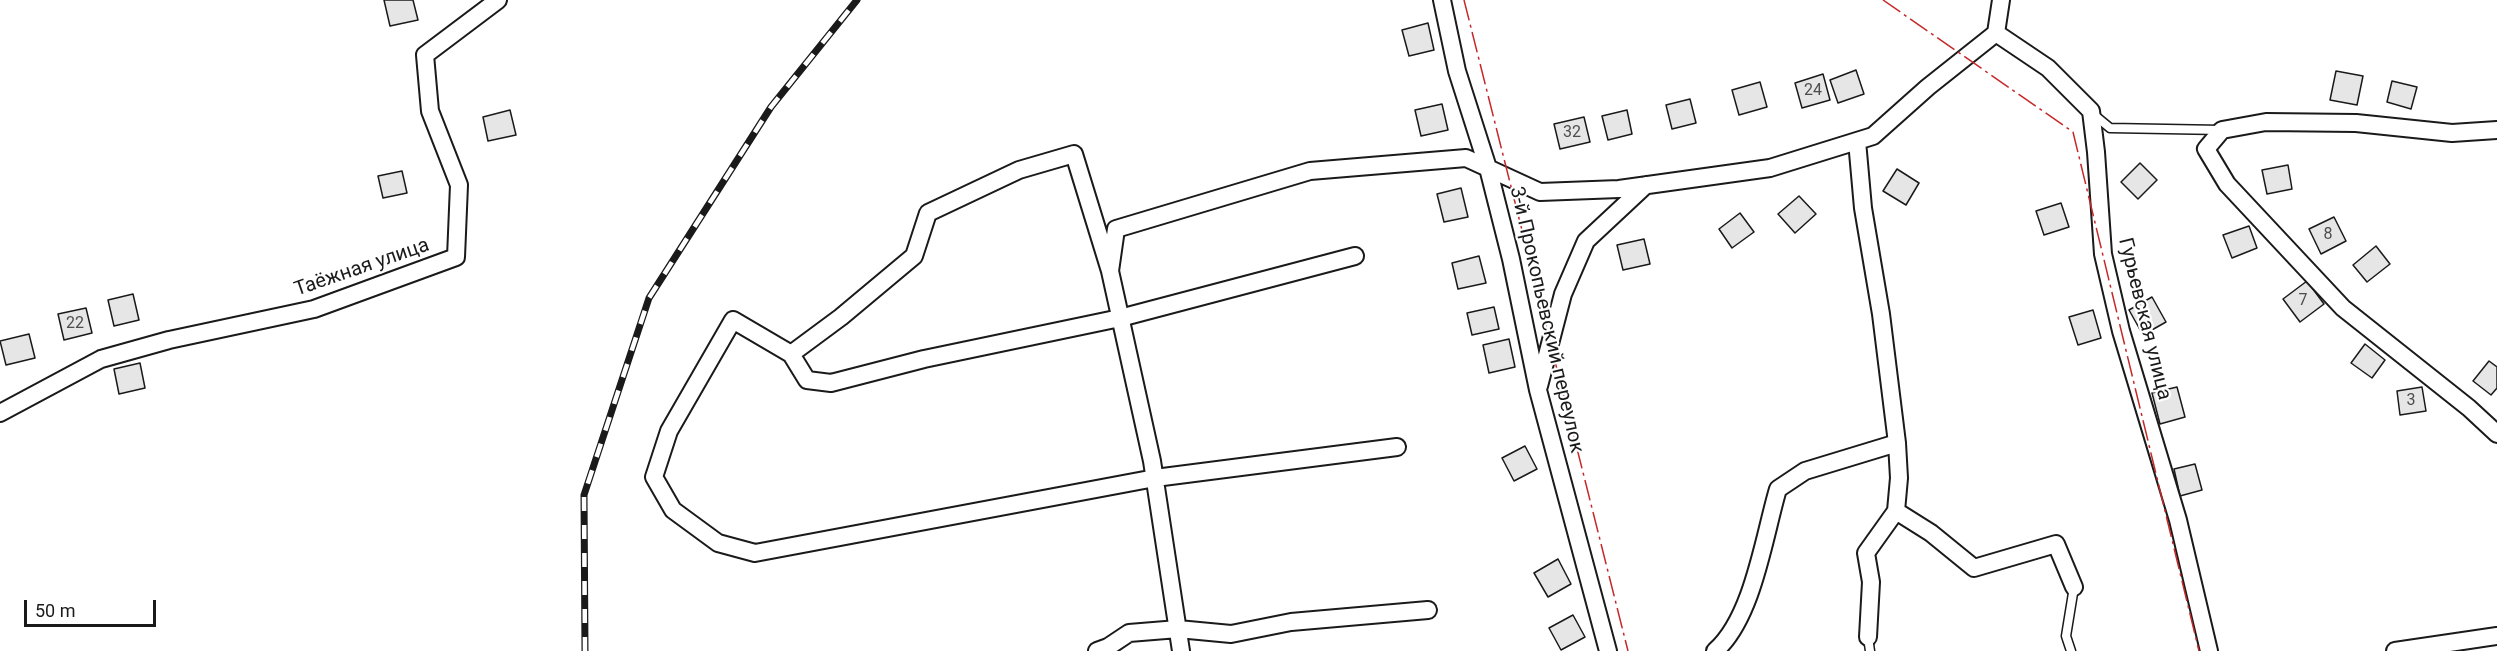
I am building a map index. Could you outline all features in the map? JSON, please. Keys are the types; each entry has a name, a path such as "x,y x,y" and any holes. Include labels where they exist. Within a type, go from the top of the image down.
{"street":[{"name":"Таёжная улица","path":"0,413 101,359 169,340 314,309 456,257 459,185 430,111 425,55 498,0"},
{"name":"3-й Прокопьевский переулок","path":"1442,0 1457,71 1488,168 1511,259 1538,390 1608,651"},
{"path":"1110,271 1116,229 1310,171 1466,158 1540,192 1646,185 1770,168 1873,136 1928,87 1996,33 2001,0"},
{"path":"1996,33 2048,68 2091,111"},
{"name":"Гурьевская улица","path":"2091,111 2103,254 2121,331 2178,520 2209,651"},
{"path":"2497,130 2452,133 2356,123 2266,122 2222,130 2206,149 2227,184 2343,308 2469,408 2497,434"},
{"path":"1857,141 1863,208 1881,314 1897,443 1899,478 1896,511 1866,553 1871,582 1869,644"},
{"path":"791,354 914,256 928,213 1019,170 1074,154 1110,271 1155,478 1181,651"},
{"path":"1538,390 1563,294 1586,242 1646,185"},
{"path":"1355,256 1120,318 924,358 831,383 807,380 791,354 733,320 669,431 654,477 673,510 718,543 755,553 1155,478 1396,447"},
{"path":"1715,651 1728,640 1740,616 1761,558 1778,489 1805,471 1897,443"},
{"path":"1896,511 1931,533 1974,568 2056,544 2074,587"},
{"path":"1097,651 1108,647 1129,633 1178,629 1231,634 1291,622 1428,610"},
{"path":"2395,651 2497,636"}],"lane":[{"path":"2091,111 2110,128 2222,130"},
{"path":"2071,651 2066,636 2074,587"}],"building":[{"path":"384,0 413,0 418,20 390,26"},
{"path":"1428,23 1434,50 1409,56 1402,30"},
{"path":"1856,70 1864,94 1838,103 1830,80"},
{"path":"2336,71 2363,76 2357,105 2330,100"},
{"path":"1823,74 1830,100 1802,108 1795,83"},
{"path":"2392,81 2417,87 2411,109 2387,102"},
{"path":"1760,82 1767,107 1739,115 1732,90"},
{"path":"1690,99 1696,123 1672,129 1666,105"},
{"path":"1442,104 1448,130 1421,136 1415,110"},
{"path":"510,110 516,135 488,141 483,117"},
{"path":"1627,110 1632,134 1608,140 1602,116"},
{"path":"1584,117 1590,142 1560,149 1554,124"},
{"path":"2140,163 2157,180 2138,199 2121,182"},
{"path":"2288,165 2292,189 2267,194 2262,170"},
{"path":"1897,169 1919,183 1906,205 1883,191"},
{"path":"402,171 407,193 383,198 378,176"},
{"path":"1461,188 1468,217 1444,222 1437,194"},
{"path":"1799,196 1816,214 1795,233 1778,214"},
{"path":"2061,203 2069,227 2044,235 2036,211"},
{"path":"1740,213 1754,232 1732,248 1719,229"},
{"path":"2334,217 2346,241 2321,254 2309,229"},
{"path":"2249,226 2257,248 2232,258 2223,235"},
{"path":"1644,239 1650,264 1623,270 1617,245"},
{"path":"2376,246 2390,264 2367,282 2353,265"},
{"path":"1479,256 1486,283 1458,289 1452,263"},
{"path":"2307,281 2324,304 2300,322 2283,299"},
{"path":"133,294 139,320 114,326 108,300"},
{"path":"2152,297 2166,322 2143,335 2129,310"},
{"path":"1494,307 1499,329 1472,335 1467,313"},
{"path":"86,308 92,333 64,340 58,314"},
{"path":"2093,310 2101,338 2078,345 2069,317"},
{"path":"29,334 35,358 6,365 0,341"},
{"path":"1509,339 1515,367 1489,373 1483,345"},
{"path":"2365,344 2385,360 2372,378 2351,363"},
{"path":"2489,361 2497,367 2497,388 2491,395 2473,381"},
{"path":"140,363 145,388 119,394 114,369"},
{"path":"2177,387 2185,417 2160,424 2152,393"},
{"path":"2422,387 2426,411 2400,415 2397,391"},
{"path":"1525,446 1537,469 1514,481 1502,458"},
{"path":"2195,464 2202,490 2180,496 2174,469"},
{"path":"1558,559 1571,584 1548,597 1534,573"},
{"path":"1573,615 1585,637 1561,650 1549,628"}],"railway":[{"path":"585,651 584,495 649,298 771,107 857,0"}],"power":[{"path":"1464,0 1628,651"},
{"path":"1883,0 2073,132 2199,651"}]}
